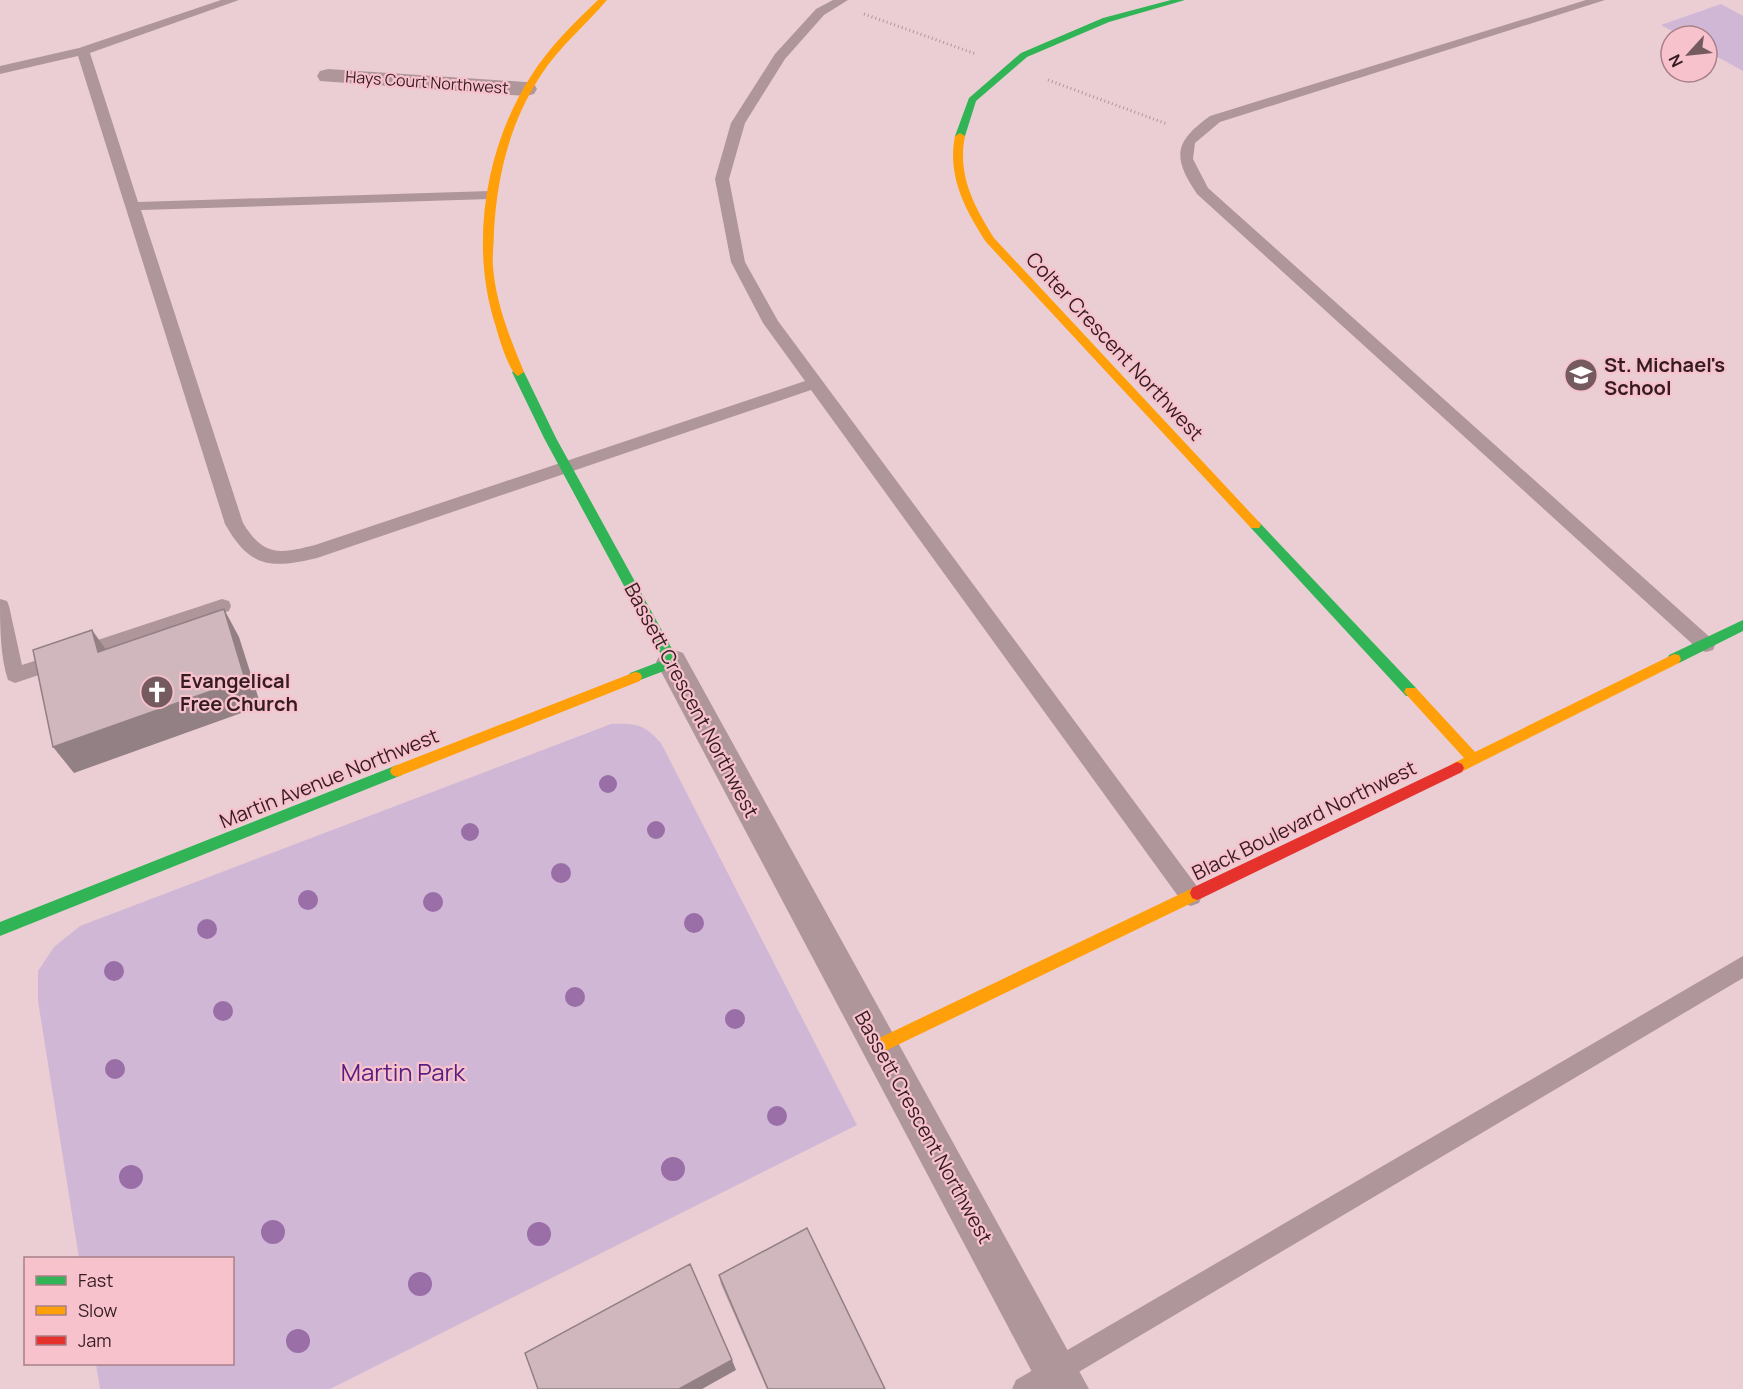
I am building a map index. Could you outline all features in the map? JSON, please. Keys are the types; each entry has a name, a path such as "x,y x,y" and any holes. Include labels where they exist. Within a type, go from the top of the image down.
{"street":[{"name":"Bassett Crescent Northwest","path":"603,0 569,32 526,89 503,136 490,195 488,272 510,354 566,467 879,1046 1049,1383"},
{"name":"Colter Crescent Northwest","path":"1181,0 1106,20 1024,55 972,100 955,152 964,196 990,240 1474,760"},
{"name":"Hays Court Northwest","path":"328,76 526,89"},
{"name":"Black Boulevard Northwest","path":"879,1046 1474,760 1743,625"},
{"name":"Martin Avenue Northwest","path":"0,929 672,662"}],"lane":[{"path":"0,70 83,51 233,0"},
{"path":"842,0 820,12 780,57 738,123 722,179 738,262 771,323 1191,896"},
{"path":"1599,0 1215,119 1193,133 1185,152 1187,168 1202,191 1706,645"},
{"path":"83,51 234,524 243,541 256,555 285,559 317,551 815,383"},
{"path":"133,206 490,195"},
{"path":"0,606 15,675 222,606"},
{"path":"1049,1383 1743,966"}],"green space":[{"path":"1721,4 1743,16 1743,71 1719,58 1719,24 1664,24"},
{"name":"Martin Park","path":"611,724 639,726 650,732 661,743 857,1125 330,1389 100,1389 96,1365 234,1365 234,1257 79,1257 38,1001 38,971 54,947 80,926"}],"building":[{"path":"224,609 245,679 53,747 33,650 92,630 98,652"},
{"path":"807,1228 885,1389 768,1389 719,1275"},
{"path":"690,1264 732,1360 679,1389 538,1389 525,1353"}],"traffic: fast":[{"path":"960,136 972,100 1024,55 1106,20 1181,0"},
{"path":"518,372 550,438 672,662 635,677"},
{"path":"1255,525 1411,692"},
{"path":"1674,659 1743,625"},
{"path":"0,929 397,771"}],"traffic: slow":[{"path":"518,372 496,310 487,267 490,214 496,172 515,113 536,75 559,45 603,0"},
{"path":"960,136 957,150 959,177 969,203 990,240 1255,525"},
{"path":"1457,768 1674,659"},
{"path":"397,771 635,677"},
{"path":"1411,692 1474,760"},
{"path":"879,1046 1197,893"}],"traffic: jam":[{"path":"1197,893 1457,768"}],"place":[{"name":"St. Michael's School","path":"1581,375"},
{"name":"Evangelical Free Church","path":"157,692"}]}
